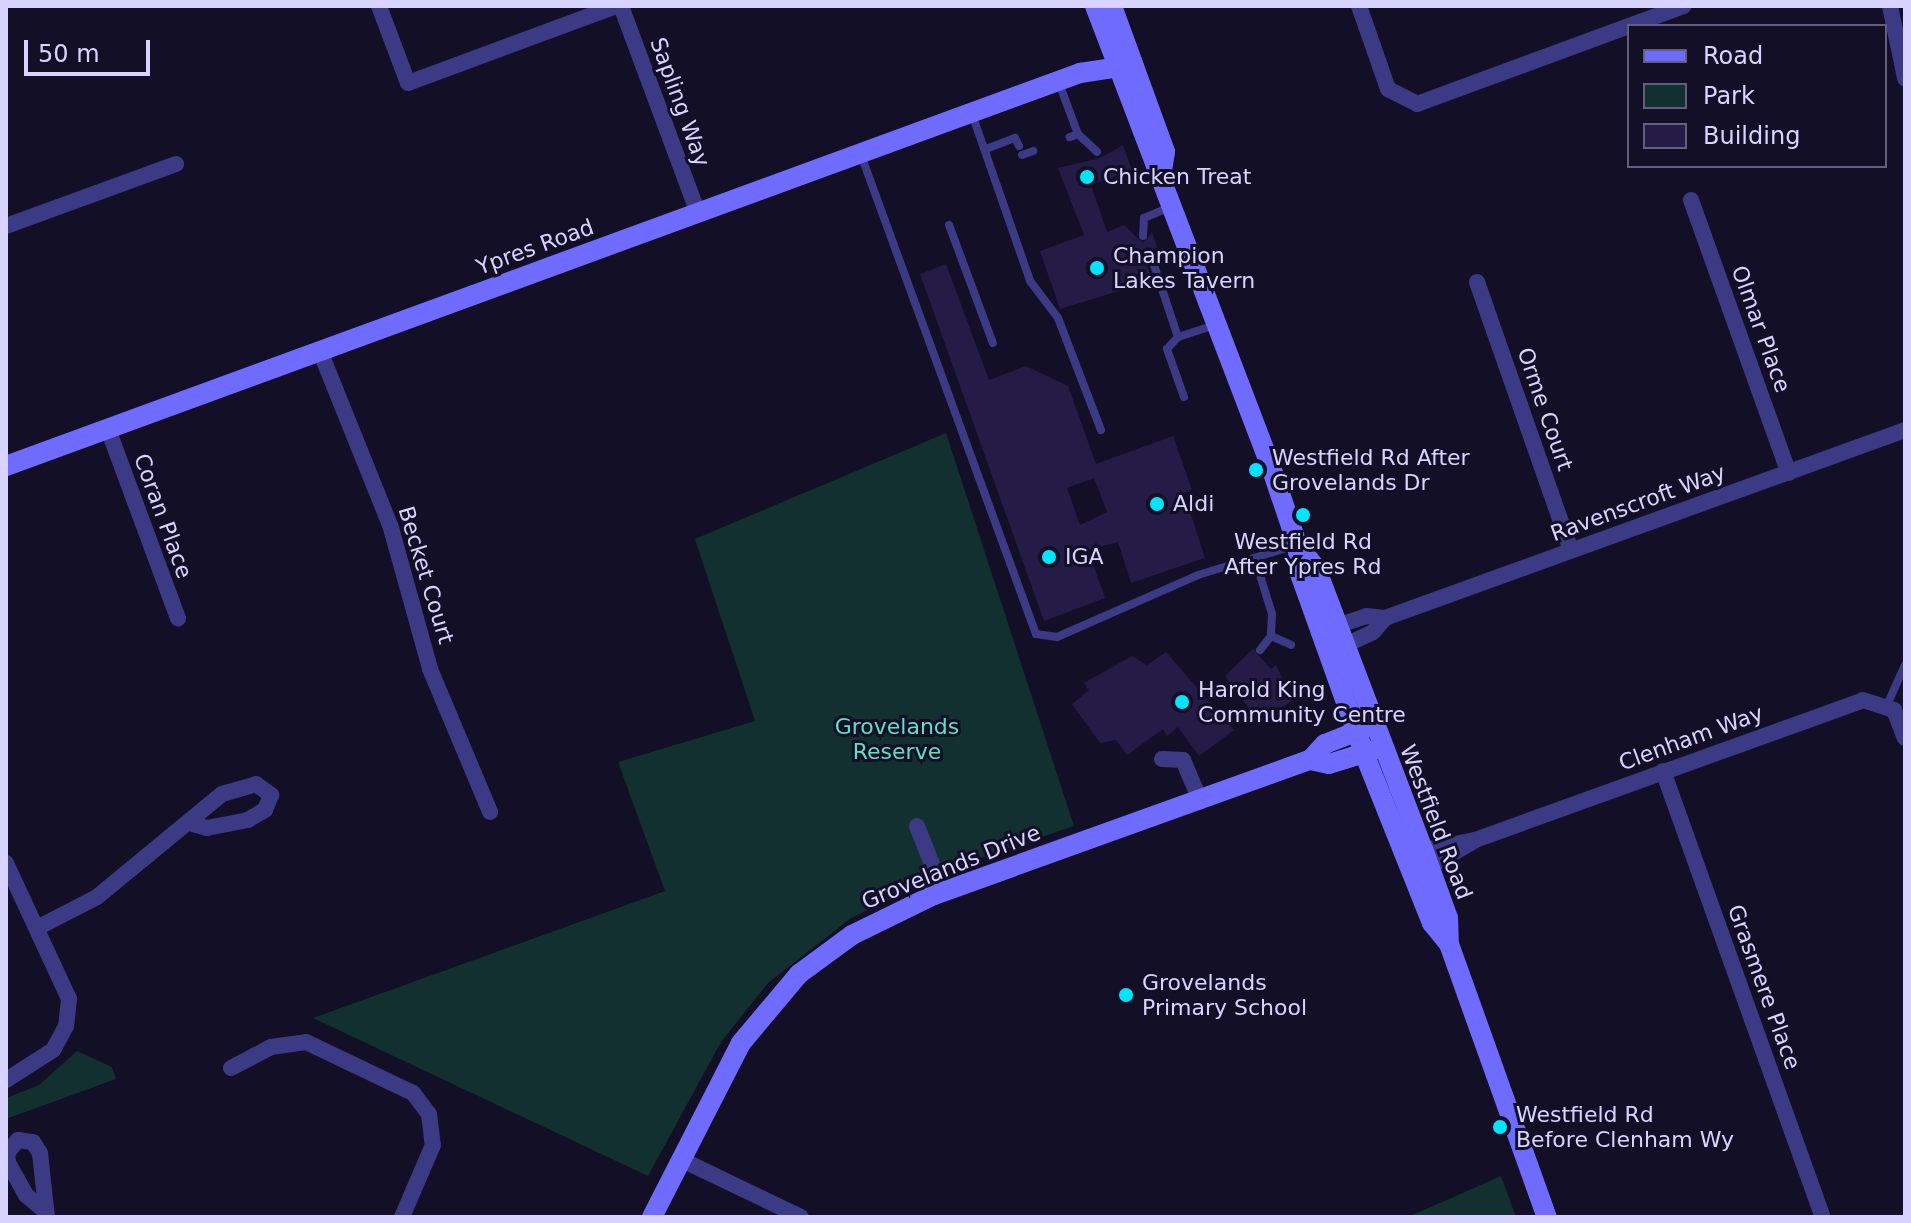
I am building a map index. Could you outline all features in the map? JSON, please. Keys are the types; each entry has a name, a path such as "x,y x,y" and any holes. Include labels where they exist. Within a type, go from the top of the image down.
{"street":[{"path":"379,6 408,83 619,6"},
{"name":"Sapling Way","path":"619,6 698,213"},
{"name":"Westfield Road","path":"1095,6 1117,46 1165,152 1162,172 1297,544 1316,568 1329,629 1373,750 1418,862 1448,918 1449,944 1547,1217"},
{"name":"Westfield Road","path":"1112,6 1117,46"},
{"path":"1359,6 1388,89 1417,104 1627,27"},
{"path":"1635,24 1684,6"},
{"path":"1890,6 1905,78"},
{"name":"Ypres Road","path":"1080,73 1117,46"},
{"name":"Ypres Road","path":"6,466 1080,73 1125,68"},
{"path":"6,226 176,164"},
{"name":"Olmar Place","path":"1691,200 1789,473"},
{"name":"Orme Court","path":"1477,282 1571,550"},
{"name":"Becket Court","path":"320,351 391,528 430,669 490,812"},
{"name":"Coran Place","path":"108,429 178,618"},
{"name":"Ravenscroft Way","path":"1336,649 1385,618 1905,430"},
{"name":"Ravenscroft Way","path":"1329,629 1366,616 1385,618"},
{"name":"Clenham Way","path":"1418,862 1859,701 1887,705"},
{"path":"1887,705 1905,738"},
{"name":"Grovelands Drive","path":"652,1217 741,1043 799,974 867,925 943,892 1310,760 1325,744 1365,728"},
{"name":"Grovelands Drive","path":"1310,760 1329,764 1373,750"},
{"path":"1162,759 1183,760 1200,800"},
{"name":"Grasmere Place","path":"1663,771 1823,1217"},
{"path":"39,927 97,897 190,823"},
{"path":"917,826 943,892"},
{"path":"6,863 66,987 66,1026 53,1050 6,1080"},
{"path":"231,1068 271,1047 306,1042 381,1073 421,1102 433,1145 402,1217"},
{"path":"680,1159 801,1217"}],"lane":[{"path":"1058,81 1074,136 1097,152"},
{"path":"972,113 1030,281 1058,318 1101,430"},
{"path":"986,149 1015,138 1021,151 1033,151"},
{"path":"860,154 1036,634 1057,637 1198,575 1297,544"},
{"path":"1143,236 1144,218 1174,205"},
{"path":"949,225 993,343"},
{"path":"1150,253 1178,337"},
{"path":"1184,397 1167,349 1178,337 1217,324"},
{"path":"1255,559 1272,614 1271,636 1260,650"},
{"path":"1271,636 1291,645"},
{"path":"1887,705 1905,665"}],"green space":[{"name":"Grovelands Reserve","path":"946,433 1074,826 963,864 851,918 768,983 721,1042 648,1176 313,1018 665,891 618,762 755,721 695,539"},
{"path":"77,1051 112,1067 116,1079 6,1119 6,1098 39,1085"},
{"path":"1501,1176 1516,1217 1408,1217"}],"building":[{"name":"Champion Lakes Tavern","path":"1123,145 1132,170 1091,185 1107,232 1124,225 1143,243 1152,232 1158,250 1147,247 1143,256 1152,281 1060,309 1040,251 1084,235 1058,168 1100,158"},
{"path":"946,264 989,380 1026,366 1068,386 1096,464 1173,436 1192,490 1184,493 1205,558 1131,583 1118,542 1088,550 1105,598 1044,621 920,274","holes":["1094,478 1107,512 1080,525 1067,488"]},
{"path":"1253,649 1271,669 1276,665 1293,700 1260,724 1225,676"},
{"name":"Harold King Community Centre","path":"1166,652 1234,730 1199,756 1178,727 1167,736 1163,729 1127,755 1116,740 1100,743 1072,704 1089,690 1084,683 1132,656 1147,665"}],"place":[{"name":"Chicken Treat","path":"1087,177"},
{"name":"Champion Lakes Tavern","path":"1097,268"},
{"name":"Westfield Rd After Grovelands Dr","path":"1256,470"},
{"name":"Aldi","path":"1157,504"},
{"name":"Westfield Rd After Ypres Rd","path":"1303,515"},
{"name":"IGA","path":"1049,557"},
{"name":"Harold King Community Centre","path":"1182,702"},
{"name":"Grovelands Primary School","path":"1126,995"},
{"name":"Westfield Rd Before Clenham Wy","path":"1500,1127"}]}
